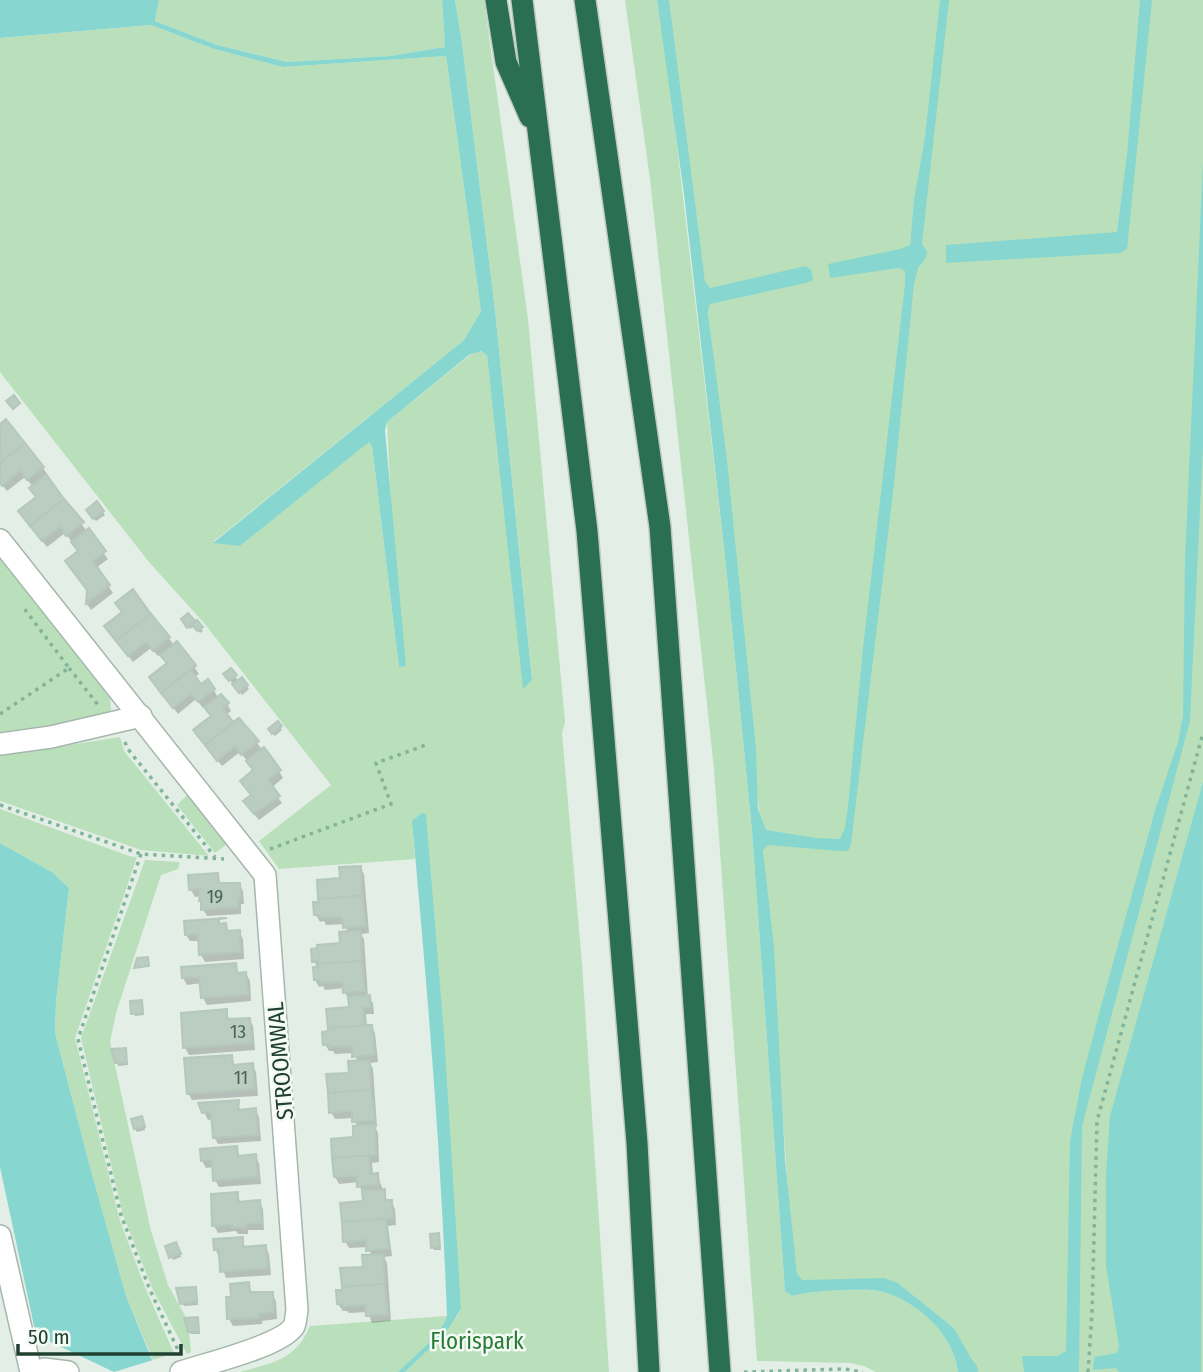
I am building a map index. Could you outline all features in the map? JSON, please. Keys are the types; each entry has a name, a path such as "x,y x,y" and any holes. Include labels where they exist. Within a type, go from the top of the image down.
{"highway":[{"path":"496,0 506,62 539,138"},
{"path":"522,0 587,531 637,1143 649,1372"},
{"path":"585,0 660,527 720,1372"}],"street":[{"name":"STROOMWAL","path":"0,540 265,875 297,1310 294,1325 279,1339 186,1371"},
{"path":"0,744 51,737 141,716"},
{"path":"0,1236 33,1372 44,1369 68,1372"}],"path":[{"path":"0,805 141,854 215,858 127,748 123,734 21,604"},
{"path":"0,714 69,668"},
{"path":"1088,1372 1097,1121 1203,733"},
{"path":"254,860 271,848 391,804 376,763 426,745"},
{"path":"141,854 78,1039 121,1215 186,1371"},
{"path":"744,1372 844,1369 863,1372"}],"green space":[{"path":"159,0 442,0 445,47 390,56 287,62 217,45 155,21"},
{"name":"Florispark","path":"455,0 484,0 528,319 565,722 562,733 582,964 609,1372 405,1372 457,1317 461,1308 455,1225 412,821 415,859 279,869 259,841 331,785 204,623 149,562 0,372 0,38 151,25 214,49 283,67 446,56 481,311 464,340 213,542 240,546 369,441 372,446 399,667 387,422 470,355 480,351 487,354 532,679 495,310"},
{"path":"625,0 657,0 671,94 725,557 752,831 785,1291 792,1296 822,1291 861,1290 893,1295 931,1320 949,1344 958,1372 876,1372 850,1363 757,1361 714,769 650,179"},
{"path":"664,0 1203,0 1203,1372 967,1372 954,1328 898,1283 803,1280 797,1275 791,1230 763,849 705,281"},
{"path":"0,555 110,698 111,710 104,718 0,732"},
{"path":"120,737 124,751 209,856 141,850 0,801 0,756"},
{"path":"188,794 227,844 215,853 177,805"},
{"path":"0,809 137,857 75,1038 120,1221 174,1353 153,1360 126,1296 55,1033 69,888 52,872 0,843"},
{"path":"145,860 180,862 178,869 161,875 116,1013 110,1042 151,1231 168,1285 188,1321 191,1352 187,1354 153,1290 123,1215 81,1038"},
{"path":"447,1316 432,1338 398,1372 240,1372 273,1362 290,1353 304,1338 310,1326"}],"water":[{"path":"0,0 159,0 155,21 217,45 287,62 390,56 445,47 442,0 455,0 495,310 532,680 523,689 487,355 481,351 469,355 387,422 385,430 406,666 399,667 372,446 369,442 240,546 213,543 464,340 481,311 446,56 283,67 214,49 151,25 0,38"},
{"path":"657,0 669,0 705,281 710,288 806,266 811,270 813,280 806,283 714,303 709,305 708,313 727,460 756,749 758,809 766,830 840,839 845,828 848,806 905,271 899,268 830,278 828,264 910,245 940,0 949,0 922,244 927,251 926,258 918,268 914,284 893,493 851,844 848,851 768,845 763,850 774,948 785,1159 797,1274 803,1280 884,1278 898,1283 954,1328 978,1372 958,1372 949,1344 931,1320 893,1295 861,1290 822,1291 792,1296 785,1291 752,831 725,557 684,194"},
{"path":"1140,0 1152,0 1127,249 1120,253 946,263 946,245 1117,232 1127,154"},
{"path":"1203,162 1203,448 1190,721 1082,1126 1079,1372 1024,1372 1022,1356 1058,1356 1066,1351 1070,1141 1082,1078 1100,1010 1156,807 1178,742 1183,716 1185,558"},
{"path":"1203,782 1201,1372 1119,1372 1116,1368 1093,1370 1094,1357 1117,1353 1119,1346 1106,1266 1106,1174 1110,1116"},
{"path":"422,813 426,814 444,1034 461,1308 436,1342 405,1372 398,1372 433,1338 447,1316 433,1068 412,821"},
{"path":"0,843 52,872 69,888 55,1033 126,1296 157,1372 114,1372 36,1335 0,1167"}],"pier":[{"path":"156,1359 161,1372 114,1372 153,1360"}],"building":[{"path":"14,395 20,403 13,409 6,401"},
{"path":"6,419 25,443 0,463 0,424"},
{"path":"25,443 44,467 27,480 20,471 2,486 0,463"},
{"path":"46,474 64,499 30,526 18,511 36,497 29,488"},
{"path":"64,499 84,522 66,536 60,527 42,541 30,526"},
{"path":"97,501 104,511 93,519 86,510"},
{"path":"89,528 106,551 93,561 110,585 86,604 87,590 65,561 78,551 71,542"},
{"path":"133,589 151,614 116,641 104,626 122,612 115,603"},
{"path":"188,613 195,621 187,628 181,619"},
{"path":"151,614 170,637 153,651 146,642 128,656 116,641"},
{"path":"197,620 203,627 197,631 192,625"},
{"path":"177,641 196,665 161,693 149,677 167,663 160,655"},
{"path":"196,666 191,670 201,684 208,679 215,689 198,702 191,694 173,708 161,693"},
{"path":"231,668 237,675 229,681 223,674"},
{"path":"242,677 248,685 239,693 232,684"},
{"path":"221,694 229,703 223,708 233,722 239,718 205,745 193,730 211,716 204,707"},
{"path":"239,718 259,741 241,755 235,746 217,761 205,745"},
{"path":"278,721 282,726 272,734 268,729"},
{"path":"264,747 281,770 268,780 280,796 254,814 243,801 251,795 240,781 253,770 246,761"},
{"path":"361,866 362,896 318,899 317,880 340,878 339,867"},
{"path":"218,873 219,883 240,883 241,897 238,898 238,907 201,910 200,889 189,890 188,875"},
{"path":"362,896 366,926 343,928 342,917 320,918 320,915 314,915 313,902 319,902 318,899"},
{"path":"227,918 219,919 219,924 226,923 227,931 240,930 241,952 199,955 198,934 185,935 184,921"},
{"path":"361,930 362,961 318,964 318,961 312,962 311,949 317,948 317,945 340,943 339,932"},
{"path":"148,957 149,966 134,968 137,958"},
{"path":"362,961 365,991 343,993 342,982 320,983 320,980 314,980 313,967 319,967 318,964"},
{"path":"236,963 237,973 246,972 248,995 201,998 199,977 182,978 181,967"},
{"path":"370,995 371,1007 363,1008 365,1025 372,1025 328,1028 326,1009 349,1007 348,996"},
{"path":"142,1000 143,1013 131,1014 130,1001"},
{"path":"227,1009 227,1019 250,1018 252,1043 183,1048 181,1013"},
{"path":"372,1025 375,1055 352,1057 352,1046 323,1045 322,1032 328,1031 328,1028"},
{"path":"126,1048 127,1063 115,1063 111,1049"},
{"path":"232,1055 233,1065 253,1063 255,1089 187,1094 184,1058"},
{"path":"370,1060 371,1090 328,1093 326,1074 349,1073 348,1061"},
{"path":"371,1090 375,1121 352,1122 352,1111 329,1113 328,1093"},
{"path":"239,1100 238,1110 256,1108 258,1135 213,1138 211,1112 202,1113 198,1103"},
{"path":"142,1116 145,1127 134,1129 131,1119"},
{"path":"375,1124 376,1155 332,1158 331,1139 353,1137 353,1126"},
{"path":"237,1146 238,1156 256,1154 258,1177 213,1181 212,1160 201,1161 200,1149"},
{"path":"376,1155 369,1156 371,1174 378,1173 379,1185 357,1187 356,1176 334,1177 332,1158"},
{"path":"385,1189 385,1200 392,1200 393,1218 342,1222 340,1203 363,1201 362,1190"},
{"path":"238,1192 238,1202 260,1200 262,1223 232,1228 232,1225 212,1226 211,1194"},
{"path":"386,1219 389,1249 366,1251 366,1240 343,1242 342,1222"},
{"path":"439,1233 440,1247 431,1248 430,1234"},
{"path":"243,1237 243,1247 266,1245 268,1268 220,1272 219,1250 214,1250 213,1239"},
{"path":"176,1242 181,1254 169,1258 165,1246"},
{"path":"384,1254 385,1284 342,1287 340,1268 363,1267 362,1255"},
{"path":"249,1282 250,1292 273,1292 274,1312 259,1314 259,1318 227,1319 226,1297 231,1297 230,1284"},
{"path":"385,1284 388,1315 366,1316 365,1305 343,1307 343,1304 337,1304 336,1290 342,1290 342,1287"},
{"path":"196,1287 197,1302 180,1304 176,1288"},
{"path":"198,1317 199,1332 188,1332 184,1318"}]}
